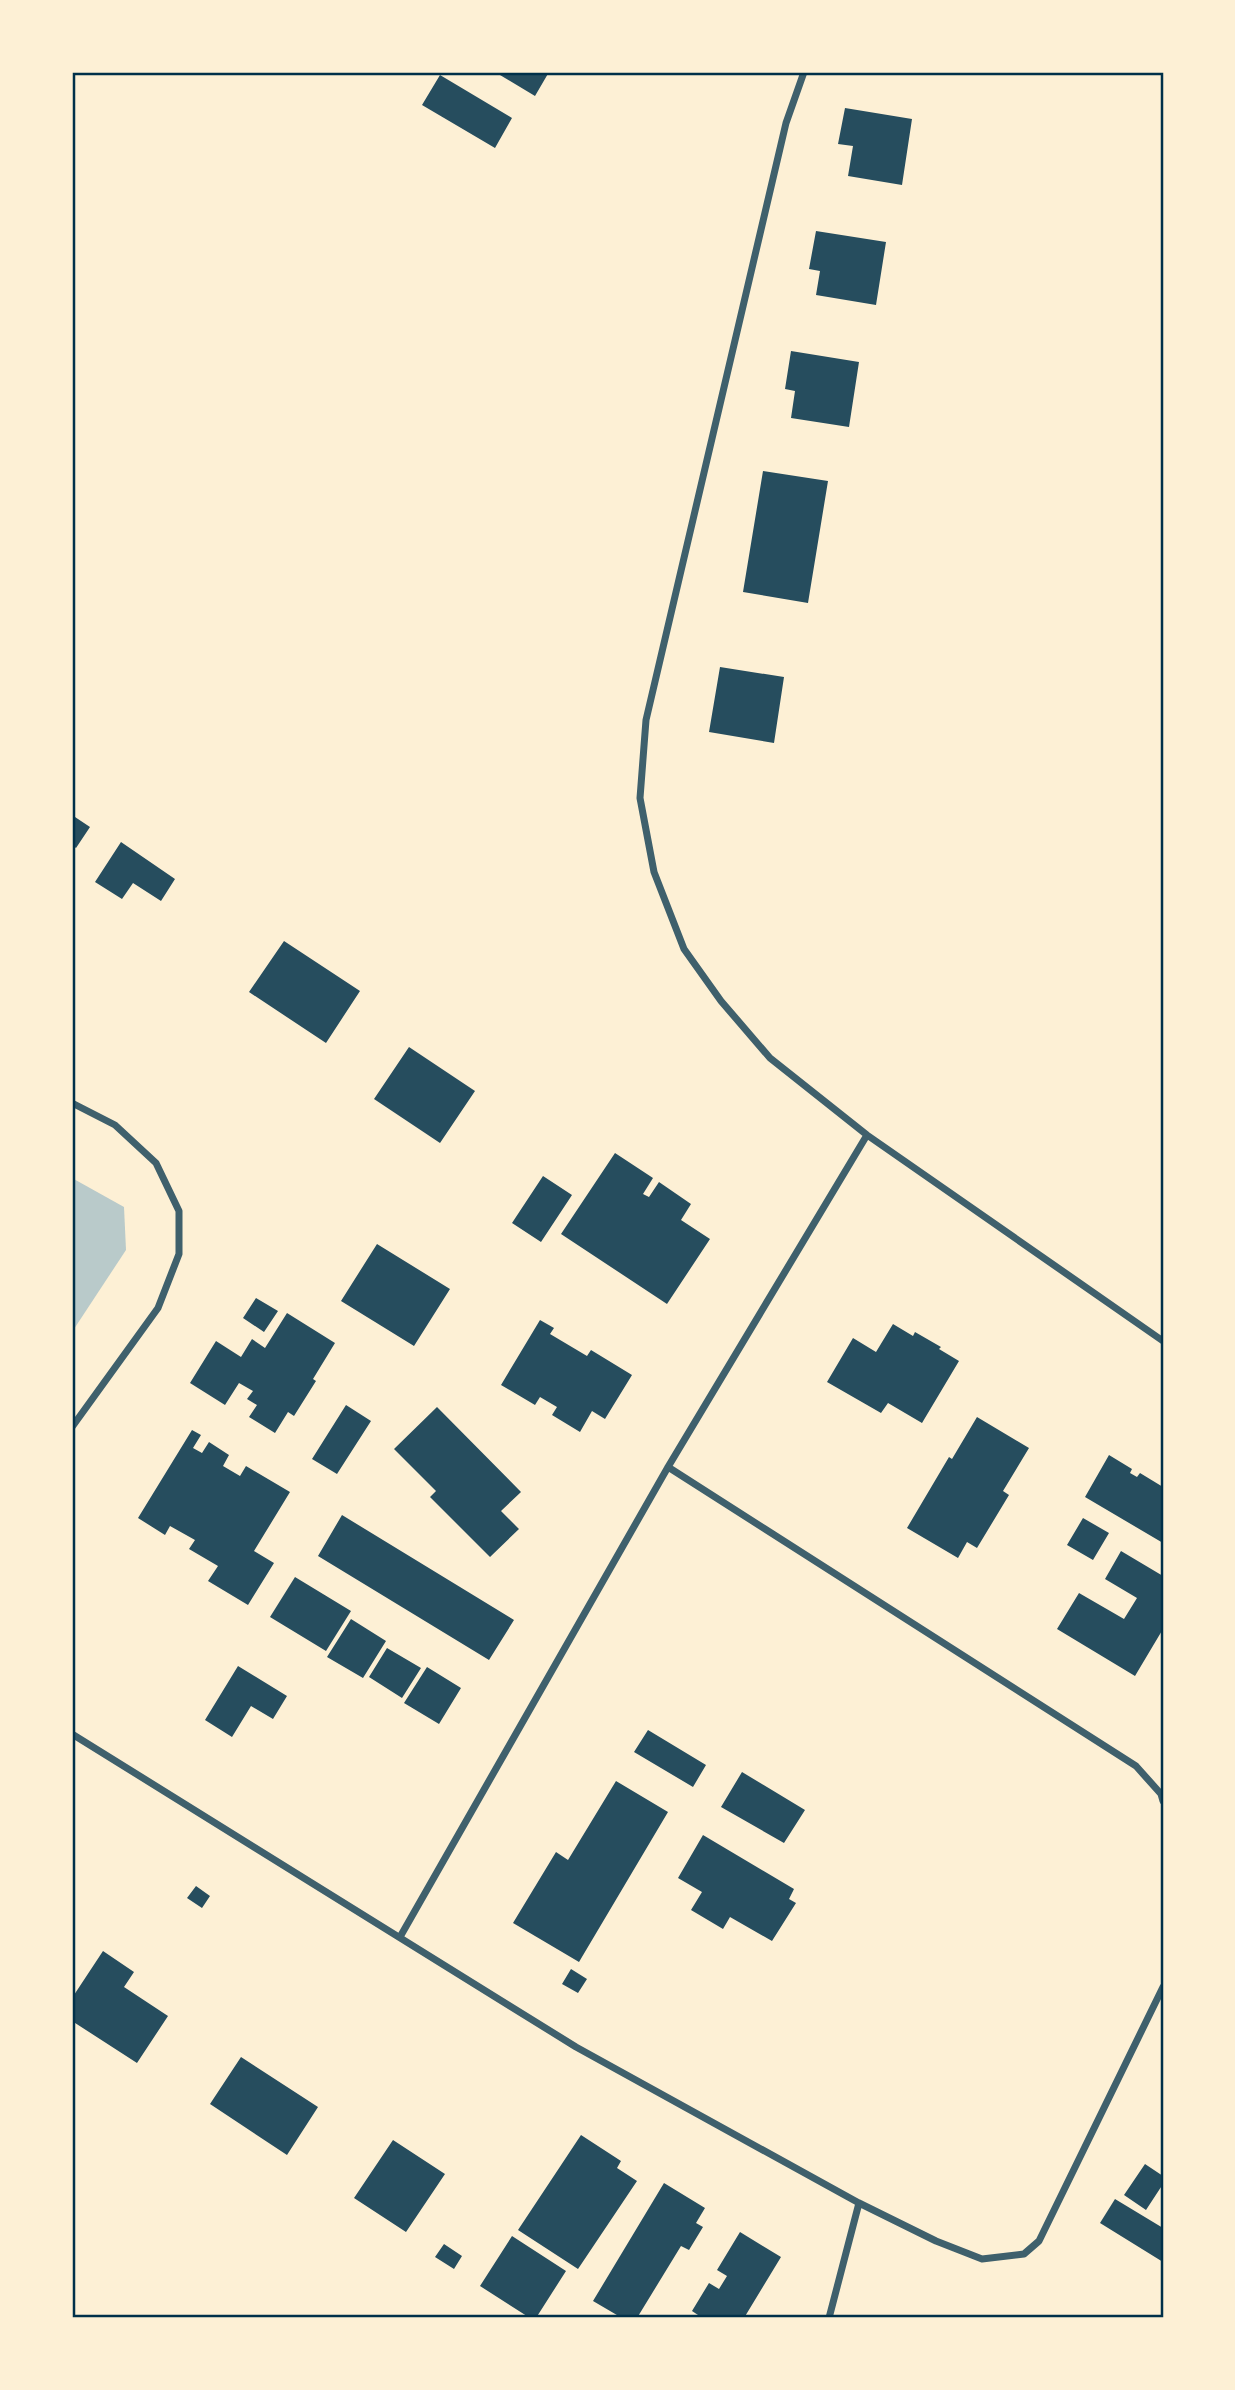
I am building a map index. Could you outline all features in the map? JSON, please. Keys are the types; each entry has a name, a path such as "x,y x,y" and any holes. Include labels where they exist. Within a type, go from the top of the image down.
{"street":[{"path":"804,72 786,122 646,720 640,798 654,872 684,949 722,1001 771,1058 867,1135 1163,1341"},
{"path":"72,1103 115,1125 156,1163 179,1211 179,1254 158,1308 72,1427"},
{"path":"400,1937 668,1467 867,1135"},
{"path":"668,1467 1136,1766 1161,1794 1163,1801"},
{"path":"72,1734 576,2047 859,2203 936,2242 982,2259 1024,2254 1040,2241 1163,1987"},
{"path":"829,2318 859,2203"}],"shaded area":[{"path":"72,1178 124,1207 126,1250 72,1332"}],"building":[{"path":"495,72 549,72 535,96"},
{"path":"440,75 512,118 495,148 422,105"},
{"path":"845,108 912,119 902,185 848,176 853,146 838,144"},
{"path":"816,231 886,242 876,305 816,295 820,271 809,269"},
{"path":"791,351 859,362 849,427 791,418 795,391 785,389"},
{"path":"763,471 828,481 808,603 743,592"},
{"path":"720,667 784,677 774,743 709,732"},
{"path":"72,815 90,827 76,848 72,845"},
{"path":"121,842 175,879 161,901 133,883 122,899 95,882"},
{"path":"284,941 360,991 326,1043 249,992"},
{"path":"409,1047 475,1091 440,1143 374,1099"},
{"path":"615,1153 653,1178 643,1194 649,1197 659,1182 691,1204 681,1220 710,1239 667,1304 561,1234"},
{"path":"543,1176 572,1195 541,1242 512,1223"},
{"path":"377,1244 450,1289 414,1346 341,1301"},
{"path":"256,1298 278,1311 264,1332 243,1318"},
{"path":"287,1313 335,1343 294,1416 288,1412 275,1433 249,1417 257,1405 247,1399 253,1391 239,1383 225,1405 190,1383 216,1341 241,1357 252,1339 265,1348"},
{"path":"540,1320 554,1328 550,1334 587,1356 591,1350 632,1375 605,1419 592,1411 580,1432 552,1415 557,1407 540,1397 535,1405 501,1385"},
{"path":"893,1324 913,1336 915,1332 959,1361 922,1423 888,1403 881,1413 827,1382 853,1338 876,1352"},
{"path":"346,1405 371,1421 337,1474 312,1459"},
{"path":"437,1407 521,1492 501,1511 519,1529 490,1557 430,1497 436,1491 394,1449"},
{"path":"977,1417 1029,1448 1003,1491 1009,1495 977,1548 967,1542 958,1558 907,1528 949,1457 952,1459"},
{"path":"192,1430 201,1435 193,1448 202,1453 209,1442 229,1455 223,1466 240,1476 246,1466 290,1492 254,1551 274,1563 248,1605 208,1581 218,1566 189,1549 195,1540 170,1526 165,1535 138,1518"},
{"path":"1109,1455 1132,1469 1130,1473 1137,1477 1140,1473 1163,1487 1163,1543 1085,1497"},
{"path":"342,1515 514,1620 489,1660 318,1556"},
{"path":"1083,1518 1109,1533 1093,1560 1067,1545"},
{"path":"1121,1551 1163,1576 1163,1629 1135,1676 1057,1629 1079,1593 1124,1619 1137,1598 1105,1579"},
{"path":"295,1577 351,1611 326,1651 270,1617"},
{"path":"351,1619 386,1641 363,1678 327,1657"},
{"path":"387,1648 421,1668 402,1698 369,1677"},
{"path":"238,1666 287,1696 273,1719 251,1706 232,1737 205,1720"},
{"path":"427,1667 461,1688 439,1724 404,1703"},
{"path":"648,1730 706,1765 693,1787 634,1752"},
{"path":"742,1772 805,1810 784,1843 721,1807"},
{"path":"616,1781 668,1812 579,1962 513,1923 556,1852 568,1860"},
{"path":"703,1835 794,1889 789,1899 796,1903 772,1941 730,1917 723,1929 691,1910 702,1892 678,1878"},
{"path":"196,1886 210,1896 202,1908 187,1898"},
{"path":"103,1951 134,1972 124,1987 168,2016 137,2063 72,2021 72,1998"},
{"path":"571,1969 587,1979 578,1993 562,1984"},
{"path":"241,2057 318,2107 287,2155 210,2104"},
{"path":"581,2135 621,2161 617,2168 637,2181 578,2269 518,2230"},
{"path":"393,2140 445,2174 406,2232 354,2198"},
{"path":"1145,2164 1163,2176 1163,2184 1146,2210 1124,2195"},
{"path":"664,2183 705,2208 696,2223 703,2227 689,2250 681,2246 637,2318 622,2318 593,2301"},
{"path":"1115,2199 1163,2228 1163,2262 1100,2223"},
{"path":"740,2232 781,2257 744,2318 697,2318 698,2315 692,2311 709,2283 719,2289 727,2276 717,2270"},
{"path":"512,2236 566,2271 536,2318 530,2318 480,2286"},
{"path":"444,2244 462,2256 454,2269 435,2257"}]}
